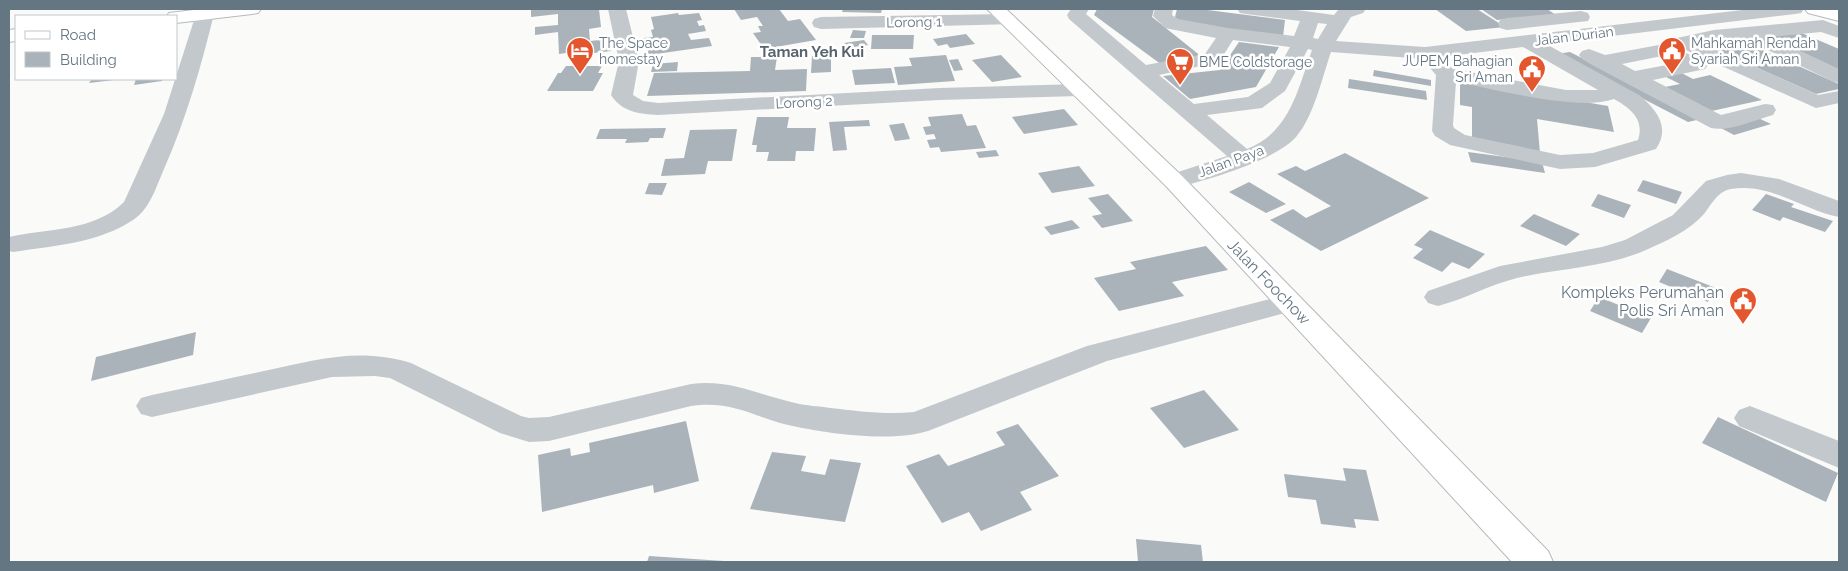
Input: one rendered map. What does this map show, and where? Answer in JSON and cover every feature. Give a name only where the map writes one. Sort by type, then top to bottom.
[{"type":"main road","points":[[178,18],[252,9]]},
{"type":"main road","points":[[1814,9],[1839,15]]},
{"type":"main road","points":[[1827,9],[1839,15]]},
{"type":"main road","name":"Jalan Foochow","points":[[1002,15],[1174,181],[1535,562]]},
{"type":"street","name":"Lorong 2","points":[[617,9],[629,61],[622,95],[629,103],[642,108],[658,109],[940,94],[1080,90]]},
{"type":"street","points":[[1080,9],[1076,16],[1144,71],[1244,158]]},
{"type":"street","points":[[1246,9],[1312,16],[1344,13]]},
{"type":"street","name":"Jalan Durian","points":[[1168,16],[1228,34],[1301,44],[1402,53],[1425,53],[1660,26],[1714,13],[1794,9]]},
{"type":"street","name":"Jalan Paya","points":[[1174,181],[1258,153],[1270,147],[1288,132],[1304,102],[1323,46],[1344,13]]},
{"type":"street","points":[[1507,24],[1578,13],[1609,32]]},
{"type":"street","points":[[1714,13],[1749,34],[1839,76]]},
{"type":"street","points":[[13,244],[90,230],[110,222],[132,209],[169,134],[188,80],[205,14]]},
{"type":"street","name":"Lorong 1","points":[[816,16],[1002,15]]},
{"type":"street","points":[[816,16],[835,43]]},
{"type":"street","points":[[1168,16],[1212,58]]},
{"type":"street","points":[[1190,111],[1254,103],[1278,87],[1301,44],[1312,16]]},
{"type":"street","points":[[1660,26],[1684,42],[1816,102],[1839,97]]},
{"type":"street","points":[[1684,42],[1714,36],[1822,26],[1839,32]]},
{"type":"street","points":[[1797,28],[1839,45]]},
{"type":"street","points":[[1144,71],[1212,58],[1228,34]]},
{"type":"street","points":[[1446,74],[1443,131],[1449,136],[1469,144],[1560,162],[1595,160],[1648,144],[1653,133],[1652,123],[1624,84],[1601,62],[1557,39]]},
{"type":"street","points":[[1528,42],[1719,123],[1765,110]]},
{"type":"street","points":[[1425,53],[1446,74],[1566,96],[1599,97],[1624,84],[1698,65],[1664,50],[1601,62]]},
{"type":"street","points":[[1438,297],[1478,280],[1511,271],[1622,249],[1648,240],[1690,214],[1717,184],[1746,181],[1769,185],[1839,210]]},
{"type":"street","points":[[152,406],[332,367],[373,364],[400,370],[511,425],[529,430],[550,429],[707,391],[724,392],[796,416],[898,426],[917,422],[1098,353],[1290,303]]},
{"type":"street","points":[[1750,418],[1839,455]]},
{"type":"building","points":[[599,9],[601,27],[589,29],[590,41],[609,39],[611,51],[594,53],[593,49],[559,54],[558,32],[535,35],[535,27],[558,25],[558,14],[531,17],[531,10]]},
{"type":"building","points":[[734,9],[779,9],[788,21],[800,19],[816,40],[764,49],[753,33],[761,32],[758,26],[763,26],[757,17],[741,20]]},
{"type":"building","points":[[843,9],[882,9],[881,13],[842,12]]},
{"type":"building","points":[[1097,9],[1154,9],[1152,17],[1202,57],[1162,65],[1094,15]]},
{"type":"building","points":[[1177,9],[1200,9],[1285,20],[1283,37],[1181,23],[1175,17]]},
{"type":"building","points":[[1435,9],[1477,9],[1505,27],[1466,31]]},
{"type":"building","points":[[1481,9],[1547,9],[1556,15],[1497,20]]},
{"type":"building","points":[[678,13],[679,15],[699,13],[702,20],[697,21],[699,26],[704,25],[706,31],[688,34],[691,40],[709,38],[712,46],[649,55],[644,38],[653,37],[651,30],[654,29],[651,17]]},
{"type":"building","points":[[853,30],[866,31],[864,38],[850,38]]},
{"type":"building","points":[[1797,31],[1839,49],[1839,73],[1763,38]]},
{"type":"building","points":[[966,34],[975,44],[950,48],[947,44],[938,46],[933,39]]},
{"type":"building","points":[[872,35],[914,35],[913,49],[871,49]]},
{"type":"building","points":[[1733,37],[1839,84],[1839,89],[1816,94],[1704,44]]},
{"type":"building","points":[[864,40],[868,45],[848,49],[844,43]]},
{"type":"building","points":[[1239,42],[1279,47],[1256,87],[1190,99],[1163,76],[1220,70]]},
{"type":"building","points":[[1570,52],[1701,119],[1688,122],[1557,54]]},
{"type":"building","points":[[831,55],[831,72],[811,73],[812,56]]},
{"type":"building","points":[[946,55],[955,81],[898,85],[894,67],[912,66],[909,58]]},
{"type":"building","points":[[1001,55],[1022,77],[992,82],[972,60]]},
{"type":"building","points":[[751,57],[777,57],[775,70],[807,69],[806,91],[647,96],[654,73],[750,71]]},
{"type":"building","points":[[958,59],[963,70],[954,71],[949,60]]},
{"type":"building","points":[[678,62],[677,71],[651,72],[653,64]]},
{"type":"building","points":[[566,66],[602,66],[598,73],[603,73],[593,91],[547,91],[558,73],[561,73]]},
{"type":"building","points":[[1668,66],[1693,79],[1710,75],[1762,100],[1707,112],[1660,88],[1680,84],[1652,70]]},
{"type":"building","points":[[891,68],[895,83],[855,85],[852,70]]},
{"type":"building","points":[[1374,70],[1431,80],[1431,86],[1373,76]]},
{"type":"building","points":[[1349,79],[1426,91],[1427,100],[1348,88]]},
{"type":"building","points":[[91,80],[114,80],[89,83]]},
{"type":"building","points":[[136,80],[162,80],[162,81],[134,85]]},
{"type":"building","points":[[1460,81],[1608,106],[1614,132],[1537,119],[1540,153],[1472,140],[1472,107],[1460,105]]},
{"type":"building","points":[[1064,109],[1078,125],[1024,134],[1012,117]]},
{"type":"building","points":[[962,114],[967,126],[976,125],[986,148],[941,152],[939,147],[930,148],[927,140],[936,139],[934,134],[926,135],[923,127],[931,126],[928,117]]},
{"type":"building","points":[[757,117],[789,117],[787,128],[816,128],[814,151],[796,151],[795,161],[767,161],[769,152],[756,152],[757,145],[752,145]]},
{"type":"building","points":[[1756,117],[1771,124],[1734,135],[1719,127]]},
{"type":"building","points":[[869,120],[870,126],[844,127],[847,150],[833,151],[829,122]]},
{"type":"building","points":[[904,123],[910,139],[895,141],[889,125]]},
{"type":"building","points":[[666,128],[663,138],[650,138],[648,142],[625,143],[627,139],[596,139],[600,129]]},
{"type":"building","points":[[737,129],[732,161],[708,161],[705,174],[661,176],[665,159],[684,158],[690,130]]},
{"type":"building","points":[[996,150],[999,156],[979,158],[976,152]]},
{"type":"building","points":[[1468,152],[1542,162],[1545,173],[1471,162]]},
{"type":"building","points":[[1345,153],[1429,198],[1321,251],[1270,220],[1293,209],[1306,218],[1331,206],[1277,174],[1296,166],[1305,171]]},
{"type":"building","points":[[1079,166],[1095,186],[1052,193],[1038,173]]},
{"type":"building","points":[[1643,180],[1682,192],[1676,204],[1637,191]]},
{"type":"building","points":[[1249,182],[1286,204],[1266,213],[1229,192]]},
{"type":"building","points":[[649,183],[667,183],[662,195],[645,194]]},
{"type":"building","points":[[1108,194],[1133,221],[1102,228],[1092,216],[1102,214],[1088,198]]},
{"type":"building","points":[[1598,194],[1631,205],[1624,218],[1591,206]]},
{"type":"building","points":[[1766,194],[1794,204],[1791,207],[1833,221],[1825,232],[1783,217],[1780,221],[1752,210]]},
{"type":"building","points":[[1534,214],[1580,234],[1566,246],[1520,226]]},
{"type":"building","points":[[1072,220],[1080,228],[1051,235],[1044,227]]},
{"type":"building","points":[[1430,230],[1485,254],[1469,269],[1452,262],[1442,272],[1413,258],[1423,249],[1414,245]]},
{"type":"building","points":[[1206,246],[1228,270],[1172,282],[1184,296],[1119,311],[1094,278],[1136,269],[1130,262]]},
{"type":"building","points":[[1667,269],[1716,288],[1708,302],[1659,282]]},
{"type":"building","points":[[1599,297],[1651,318],[1642,333],[1590,311]]},
{"type":"building","points":[[196,332],[193,355],[91,381],[96,357]]},
{"type":"building","points":[[1204,390],[1239,430],[1184,448],[1150,408]]},
{"type":"building","points":[[1718,417],[1838,473],[1826,502],[1702,443]]},
{"type":"building","points":[[686,421],[699,481],[654,493],[653,485],[542,512],[538,455],[570,448],[571,456],[590,452],[589,443]]},
{"type":"building","points":[[1018,424],[1059,476],[1020,492],[1032,510],[981,531],[969,512],[942,523],[906,466],[939,454],[948,466],[1005,445],[996,432]]},
{"type":"building","points":[[772,452],[806,456],[801,471],[825,475],[830,459],[861,463],[845,522],[750,509]]},
{"type":"building","points":[[1343,468],[1366,470],[1379,521],[1354,519],[1356,528],[1321,524],[1316,500],[1288,497],[1284,474],[1346,481]]},
{"type":"building","points":[[1136,539],[1201,545],[1203,562],[1138,562]]},
{"type":"building","points":[[649,556],[724,561],[724,562],[647,562]]},
{"type":"place","name":"The Space homestay","points":[[580,75]]},
{"type":"place","name":"Mahkamah Rendah Syariah Sri Aman","points":[[1672,75]]},
{"type":"place","name":"BME Coldstorage","points":[[1180,86]]},
{"type":"place","name":"JUPEM Bahagian Sri Aman","points":[[1532,93]]},
{"type":"place","name":"Kompleks Perumahan Polis Sri Aman","points":[[1743,325]]},
{"type":"district","name":"Taman Yeh Kui","points":[[812,52]]}]
